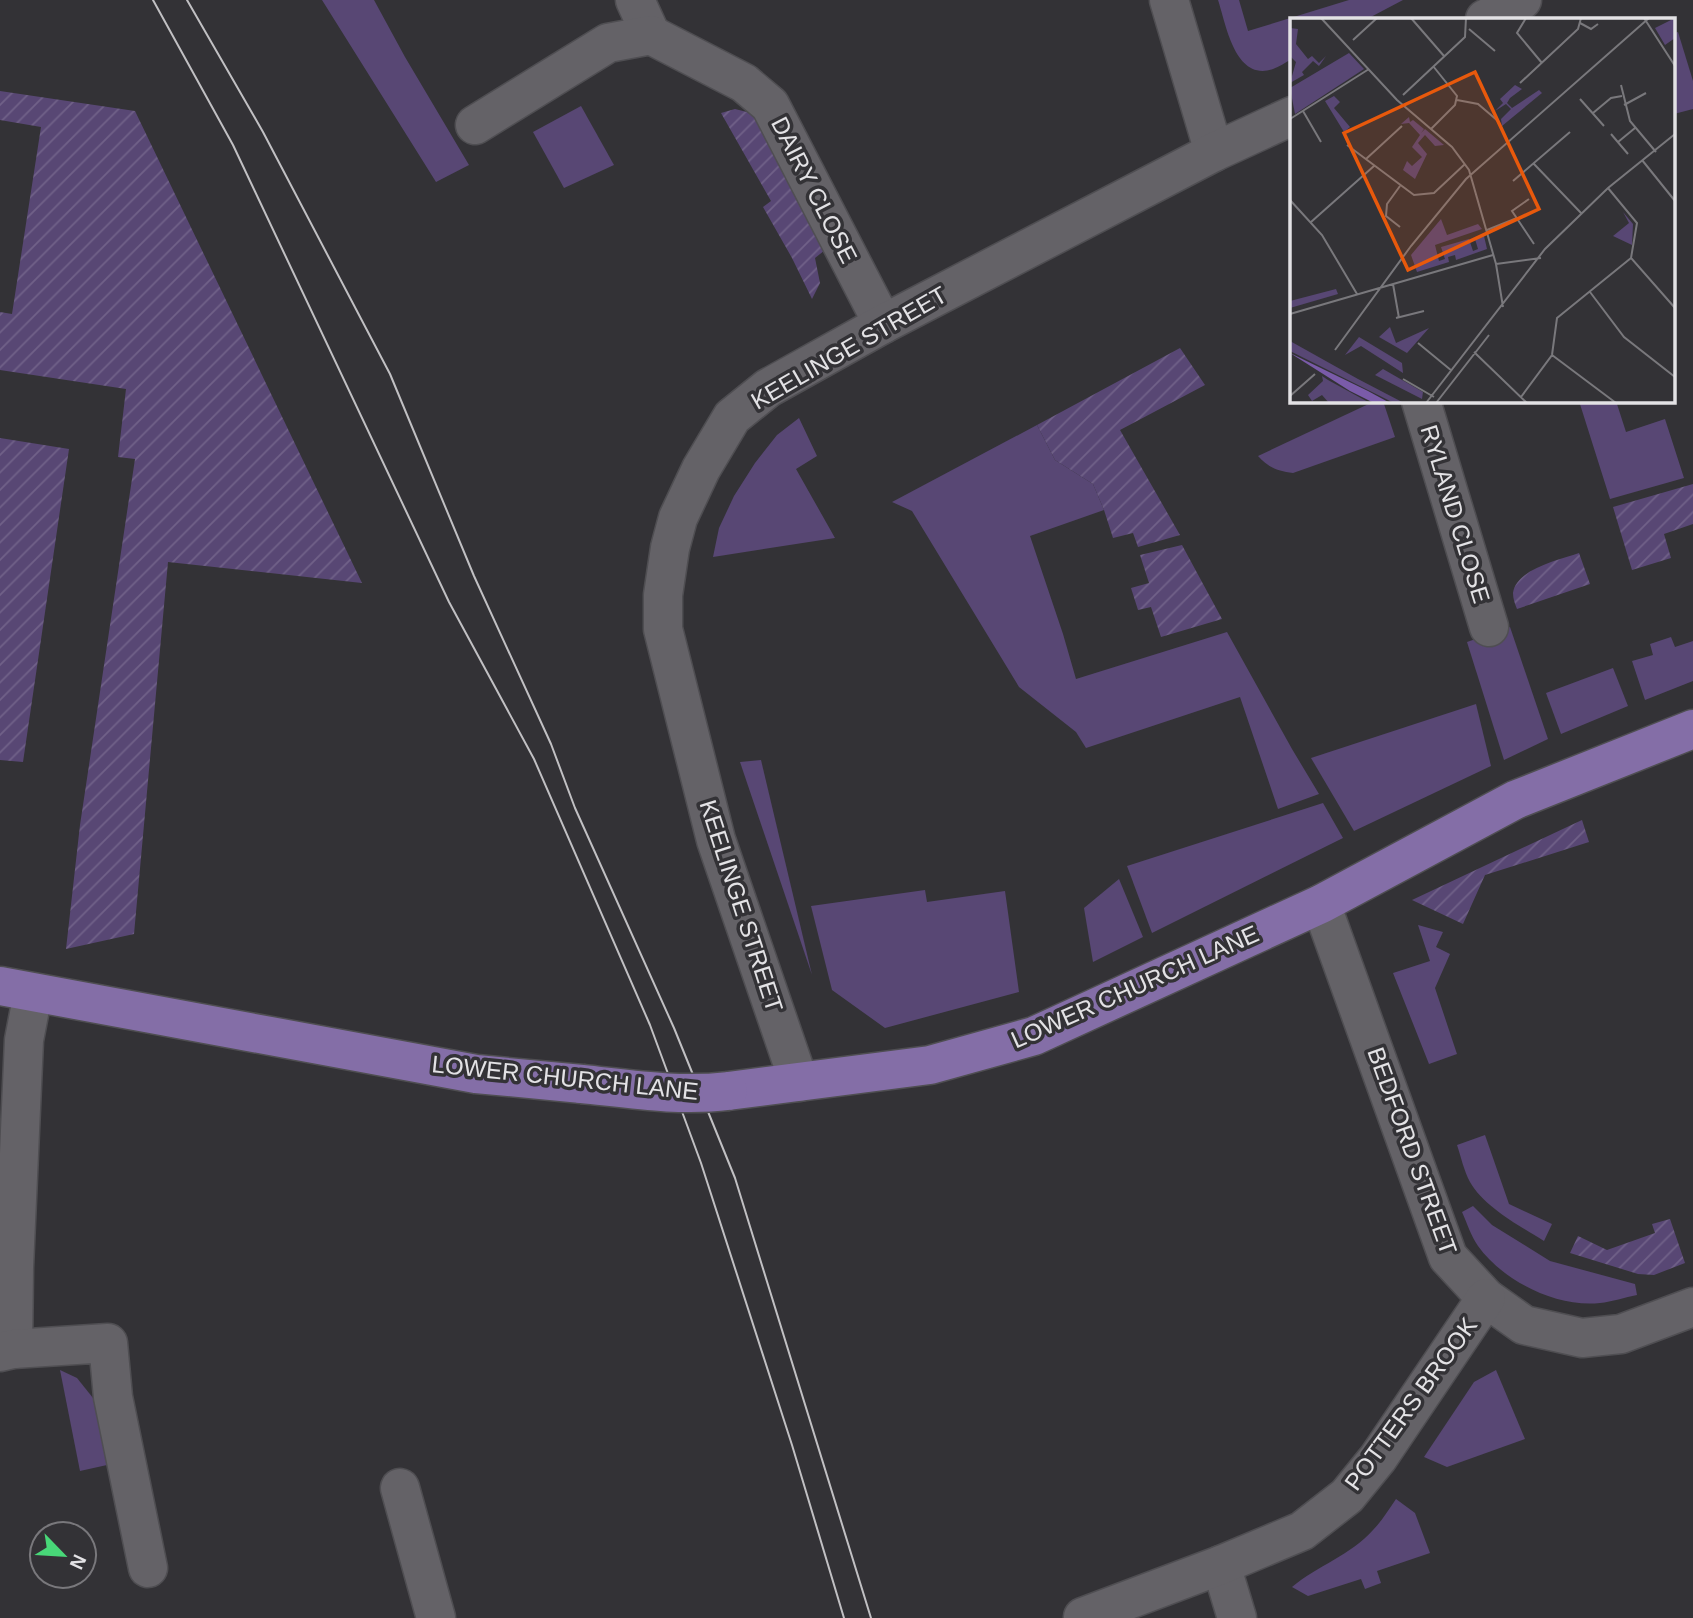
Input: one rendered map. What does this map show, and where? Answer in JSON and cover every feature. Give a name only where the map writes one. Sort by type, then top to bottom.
[{"type":"main road","name":"LOWER CHURCH LANE","points":[[16,989],[475,1073],[655,1092],[711,1093],[930,1065],[1034,1036],[1321,904],[1515,800],[1693,729]]},
{"type":"street","points":[[475,125],[608,43],[651,35],[635,0]]},
{"type":"street","points":[[1169,0],[1214,152]]},
{"type":"street","points":[[1487,18],[1522,0]]},
{"type":"street","name":"DAIRY CLOSE","points":[[651,35],[744,83],[770,105],[883,324]]},
{"type":"street","name":"KEELINGE STREET","points":[[799,1082],[716,841],[663,629],[663,595],[670,548],[678,518],[701,469],[732,417],[768,388],[883,324],[1214,152],[1290,117]]},
{"type":"street","name":"RYLAND CLOSE","points":[[1421,402],[1489,627]]},
{"type":"street","name":"BEDFORD STREET","points":[[1321,904],[1448,1257],[1486,1298],[1524,1325],[1582,1338],[1621,1334],[1693,1307]]},
{"type":"street","points":[[16,989],[24,1040],[14,1267],[6,1351],[108,1343],[113,1397],[148,1568]]},
{"type":"street","name":"POTTERS BROOK","points":[[1083,1617],[1302,1531],[1347,1496],[1378,1458],[1486,1298]]},
{"type":"street","points":[[400,1488],[436,1618]]},
{"type":"street","points":[[1221,1565],[1237,1618]]},
{"type":"shaded area","points":[[322,0],[374,0],[469,165],[436,182]]},
{"type":"shaded area","points":[[1218,0],[1239,0],[1248,31],[1290,18],[1290,60],[1273,69],[1260,71],[1241,59],[1229,36]]},
{"type":"shaded area","points":[[1349,0],[1403,0],[1369,18],[1290,18]]},
{"type":"shaded area","points":[[1676,32],[1693,81],[1693,109],[1676,113]]},
{"type":"shaded area","points":[[0,91],[135,111],[362,583],[168,562],[134,934],[66,949],[80,825],[135,459],[118,457],[126,389],[0,370],[0,312],[12,314],[41,127],[0,120]]},
{"type":"shaded area","points":[[581,106],[614,165],[564,188],[533,132]]},
{"type":"shaded area","points":[[735,109],[747,112],[759,120],[825,250],[815,258],[820,283],[812,299],[763,207],[771,201],[721,113]]},
{"type":"shaded area","points":[[1180,348],[1205,385],[1120,430],[1180,535],[1138,547],[1133,533],[1113,538],[1093,484],[1055,460],[1037,425]]},
{"type":"shaded area","points":[[1373,402],[1383,402],[1395,437],[1293,473],[1274,468],[1258,456]]},
{"type":"shaded area","points":[[1579,402],[1616,402],[1626,432],[1665,419],[1684,478],[1610,499]]},
{"type":"shaded area","points":[[799,418],[817,456],[796,469],[835,538],[713,557],[719,528],[734,496],[777,435]]},
{"type":"shaded area","points":[[1037,425],[1055,460],[1093,484],[1104,510],[1030,536],[1076,679],[1227,632],[1319,794],[1278,809],[1240,697],[1086,748],[1076,732],[1019,687],[912,511],[892,502]]},
{"type":"shaded area","points":[[0,438],[69,449],[23,762],[0,760]]},
{"type":"shaded area","points":[[1693,484],[1693,524],[1664,534],[1671,558],[1632,570],[1613,507]]},
{"type":"shaded area","points":[[1182,545],[1222,619],[1161,637],[1151,607],[1138,610],[1131,588],[1149,583],[1140,555]]},
{"type":"shaded area","points":[[1579,553],[1590,584],[1517,609],[1513,593],[1522,578],[1550,562]]},
{"type":"shaded area","points":[[1510,627],[1548,739],[1504,760],[1467,642]]},
{"type":"shaded area","points":[[1671,637],[1675,647],[1693,641],[1693,681],[1645,700],[1632,661],[1653,655],[1650,644]]},
{"type":"shaded area","points":[[1613,668],[1628,706],[1561,734],[1546,693]]},
{"type":"shaded area","points":[[1476,704],[1491,766],[1354,831],[1311,758]]},
{"type":"shaded area","points":[[761,760],[812,975],[740,762]]},
{"type":"shaded area","points":[[1323,803],[1343,838],[1152,933],[1127,866]]},
{"type":"shaded area","points":[[1582,820],[1589,842],[1485,875],[1463,924],[1412,900]]},
{"type":"shaded area","points":[[1119,879],[1143,937],[1093,962],[1084,908]]},
{"type":"shaded area","points":[[925,890],[927,902],[1005,891],[1019,992],[885,1028],[832,990],[811,906]]},
{"type":"shaded area","points":[[1418,925],[1443,932],[1436,947],[1450,954],[1435,988],[1457,1054],[1429,1064],[1393,973],[1430,961]]},
{"type":"shaded area","points":[[1485,1135],[1509,1204],[1552,1224],[1544,1241],[1493,1208],[1470,1182],[1457,1145]]},
{"type":"shaded area","points":[[1473,1206],[1492,1225],[1550,1261],[1635,1284],[1637,1295],[1605,1302],[1583,1303],[1566,1301],[1532,1290],[1502,1270],[1478,1246],[1462,1212]]},
{"type":"shaded area","points":[[1670,1219],[1685,1263],[1654,1275],[1638,1274],[1570,1253],[1578,1236],[1607,1250],[1655,1233],[1652,1224]]},
{"type":"shaded area","points":[[60,1370],[77,1378],[93,1398],[107,1465],[80,1471]]},
{"type":"shaded area","points":[[1496,1370],[1525,1439],[1447,1467],[1424,1457],[1474,1382]]},
{"type":"shaded area","points":[[1396,1499],[1415,1513],[1430,1553],[1377,1571],[1381,1583],[1365,1589],[1361,1579],[1308,1596],[1292,1587],[1364,1539]]},
{"type":"tram line","points":[[153,0],[233,145],[449,602],[534,759],[650,1025],[701,1163],[792,1445],[844,1618]]},
{"type":"tram line","points":[[187,0],[263,132],[390,374],[474,576],[551,744],[575,808],[674,1028],[735,1178],[871,1618]]}]
